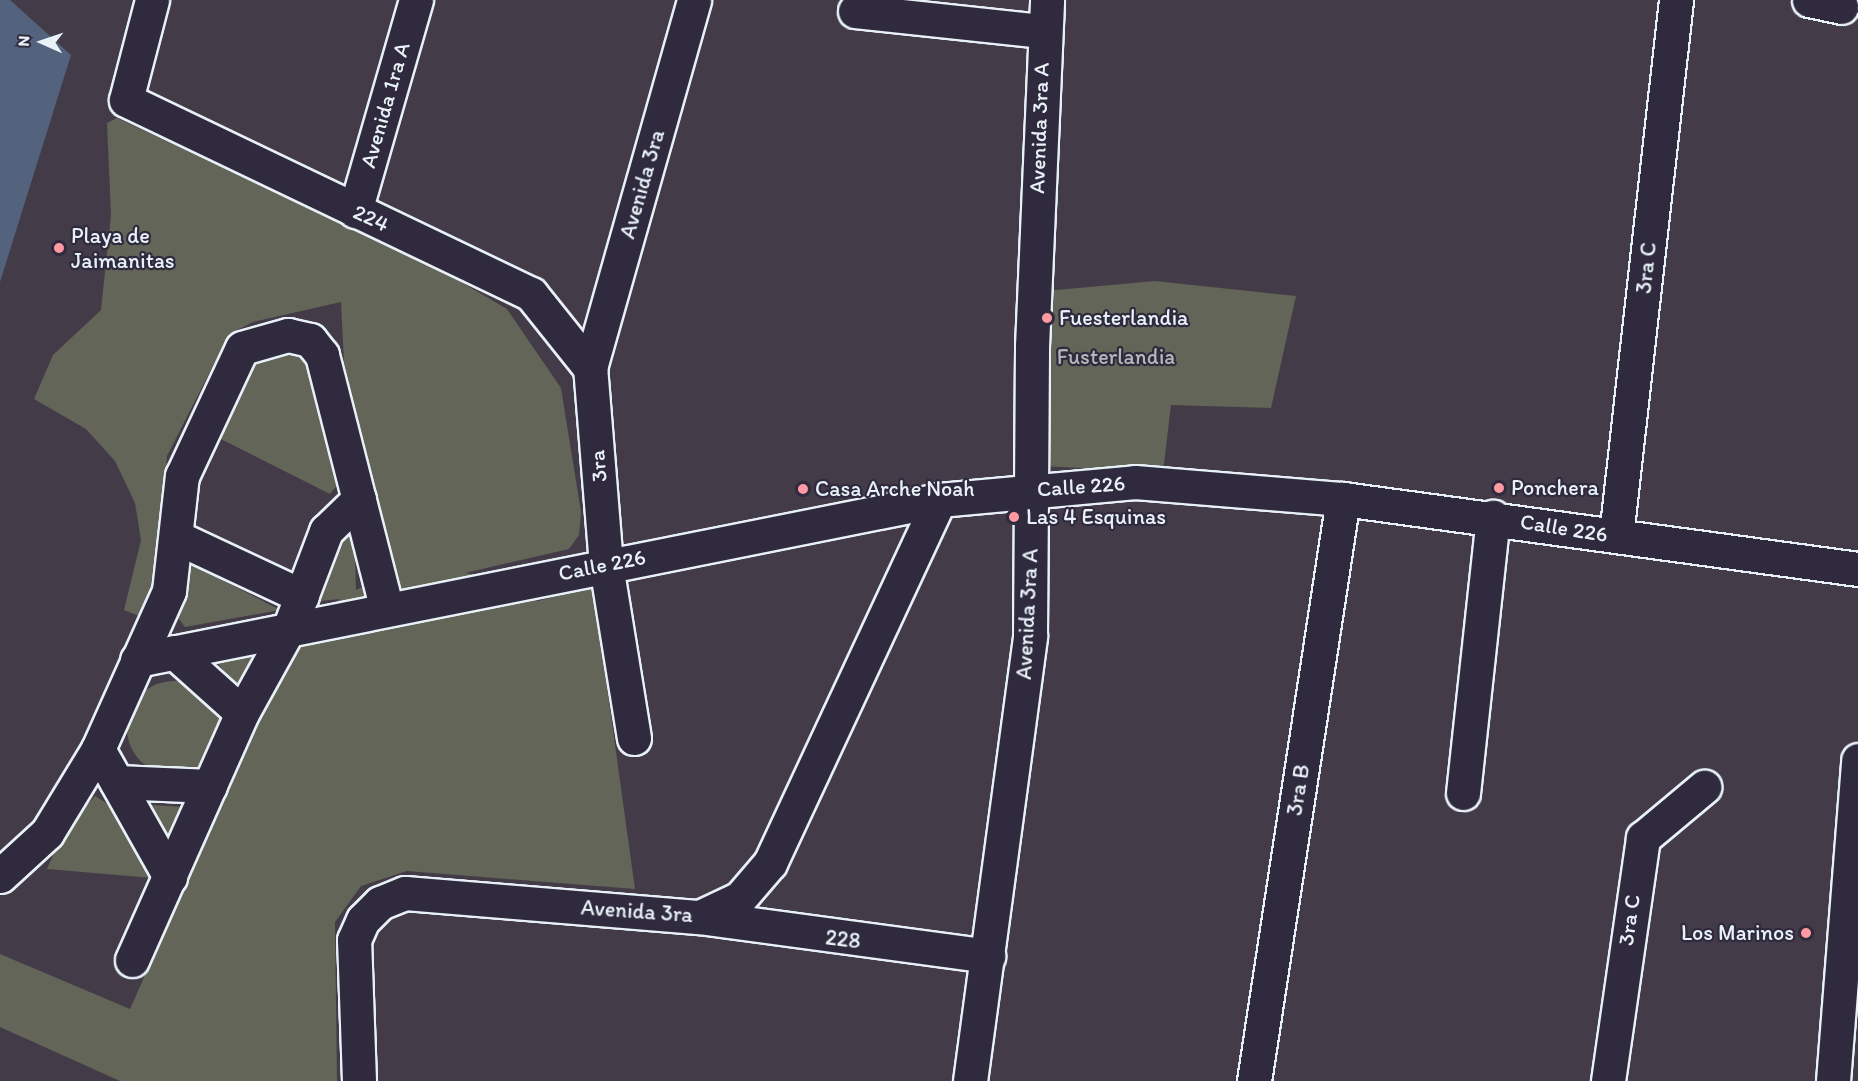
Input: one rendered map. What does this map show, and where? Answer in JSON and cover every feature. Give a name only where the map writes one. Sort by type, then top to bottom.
[{"type":"main road","name":"224","points":[[152,0],[126,99],[531,294],[590,368]]},
{"type":"main road","name":"Avenida 1ra A","points":[[355,211],[416,0]]},
{"type":"main road","name":"Avenida 3ra","points":[[590,368],[694,0]]},
{"type":"main road","name":"3ra C","points":[[1616,536],[1676,0]]},
{"type":"main road","points":[[1809,0],[1841,7]]},
{"type":"main road","points":[[855,11],[1045,16]]},
{"type":"main road","name":"Avenida 3ra A","points":[[970,1081],[1030,636],[1033,489],[1032,346],[1045,16]]},
{"type":"main road","points":[[0,876],[47,833],[98,748],[170,591],[182,476],[242,348],[259,339],[310,339],[322,356],[386,607]]},
{"type":"main road","name":"3ra","points":[[590,368],[606,565],[634,738]]},
{"type":"main road","name":"Calle 226","points":[[174,651],[301,615],[386,607],[939,500],[1033,489],[1135,482],[1343,499],[1493,517],[1858,569]]},
{"type":"main road","points":[[132,960],[242,713],[301,615],[326,531],[359,499]]},
{"type":"main road","name":"3ra B","points":[[1254,1081],[1343,499]]},
{"type":"main road","name":"Avenida 3ra","points":[[359,1081],[354,940],[363,920],[380,903],[405,893],[700,917],[741,898],[770,863],[939,500]]},
{"type":"main road","points":[[1463,794],[1493,517]]},
{"type":"main road","points":[[176,537],[301,615]]},
{"type":"main road","points":[[137,660],[174,651],[242,713]]},
{"type":"main road","points":[[98,748],[170,877]]},
{"type":"main road","points":[[1833,1081],[1851,982],[1841,935],[1858,760]]},
{"type":"main road","points":[[117,782],[210,786]]},
{"type":"main road","name":"3ra C","points":[[1608,1081],[1643,838],[1704,787]]},
{"type":"main road","name":"228","points":[[700,917],[988,956]]},
{"type":"green space","points":[[117,118],[439,269],[507,309],[561,388],[581,512],[579,535],[569,549],[465,573],[488,576],[538,601],[593,586],[635,889],[407,871],[361,886],[335,922],[337,1081],[120,1081],[0,1027],[0,954],[130,1009],[293,643],[340,599],[320,601],[316,596],[347,532],[355,549],[356,590],[392,573],[344,362],[341,302],[253,322],[229,334],[167,456],[159,557],[144,618],[124,610],[141,540],[135,503],[115,461],[86,429],[34,399],[53,355],[101,310],[111,215],[107,123]]},
{"type":"green space","name":"Fusterlandia","points":[[1155,281],[1296,296],[1271,408],[1171,405],[1163,472],[1041,466],[1045,291]]},
{"type":"green space","points":[[294,351],[314,376],[326,439],[341,480],[330,494],[217,437],[246,370],[259,355]]},
{"type":"green space","points":[[189,563],[280,610],[185,627],[175,614]]},
{"type":"green space","points":[[258,651],[238,688],[215,660]]},
{"type":"green space","points":[[174,681],[192,685],[207,695],[217,710],[221,728],[217,746],[207,761],[192,771],[174,775],[156,771],[141,761],[131,746],[127,728],[131,710],[141,695],[156,685]]},
{"type":"green space","points":[[95,796],[111,806],[152,878],[47,869],[64,830]]},
{"type":"green space","points":[[152,805],[184,807],[169,840]]},
{"type":"water","points":[[0,0],[10,0],[71,55],[0,282]]},
{"type":"place","name":"Playa de Jaimanitas","points":[[59,248]]},
{"type":"place","name":"Fuesterlandia","points":[[1047,318]]},
{"type":"place","name":"Ponchera","points":[[1499,488]]},
{"type":"place","name":"Casa Arche Noah","points":[[803,489]]},
{"type":"place","name":"Las 4 Esquinas","points":[[1014,517]]},
{"type":"place","name":"Los Marinos","points":[[1806,933]]}]
